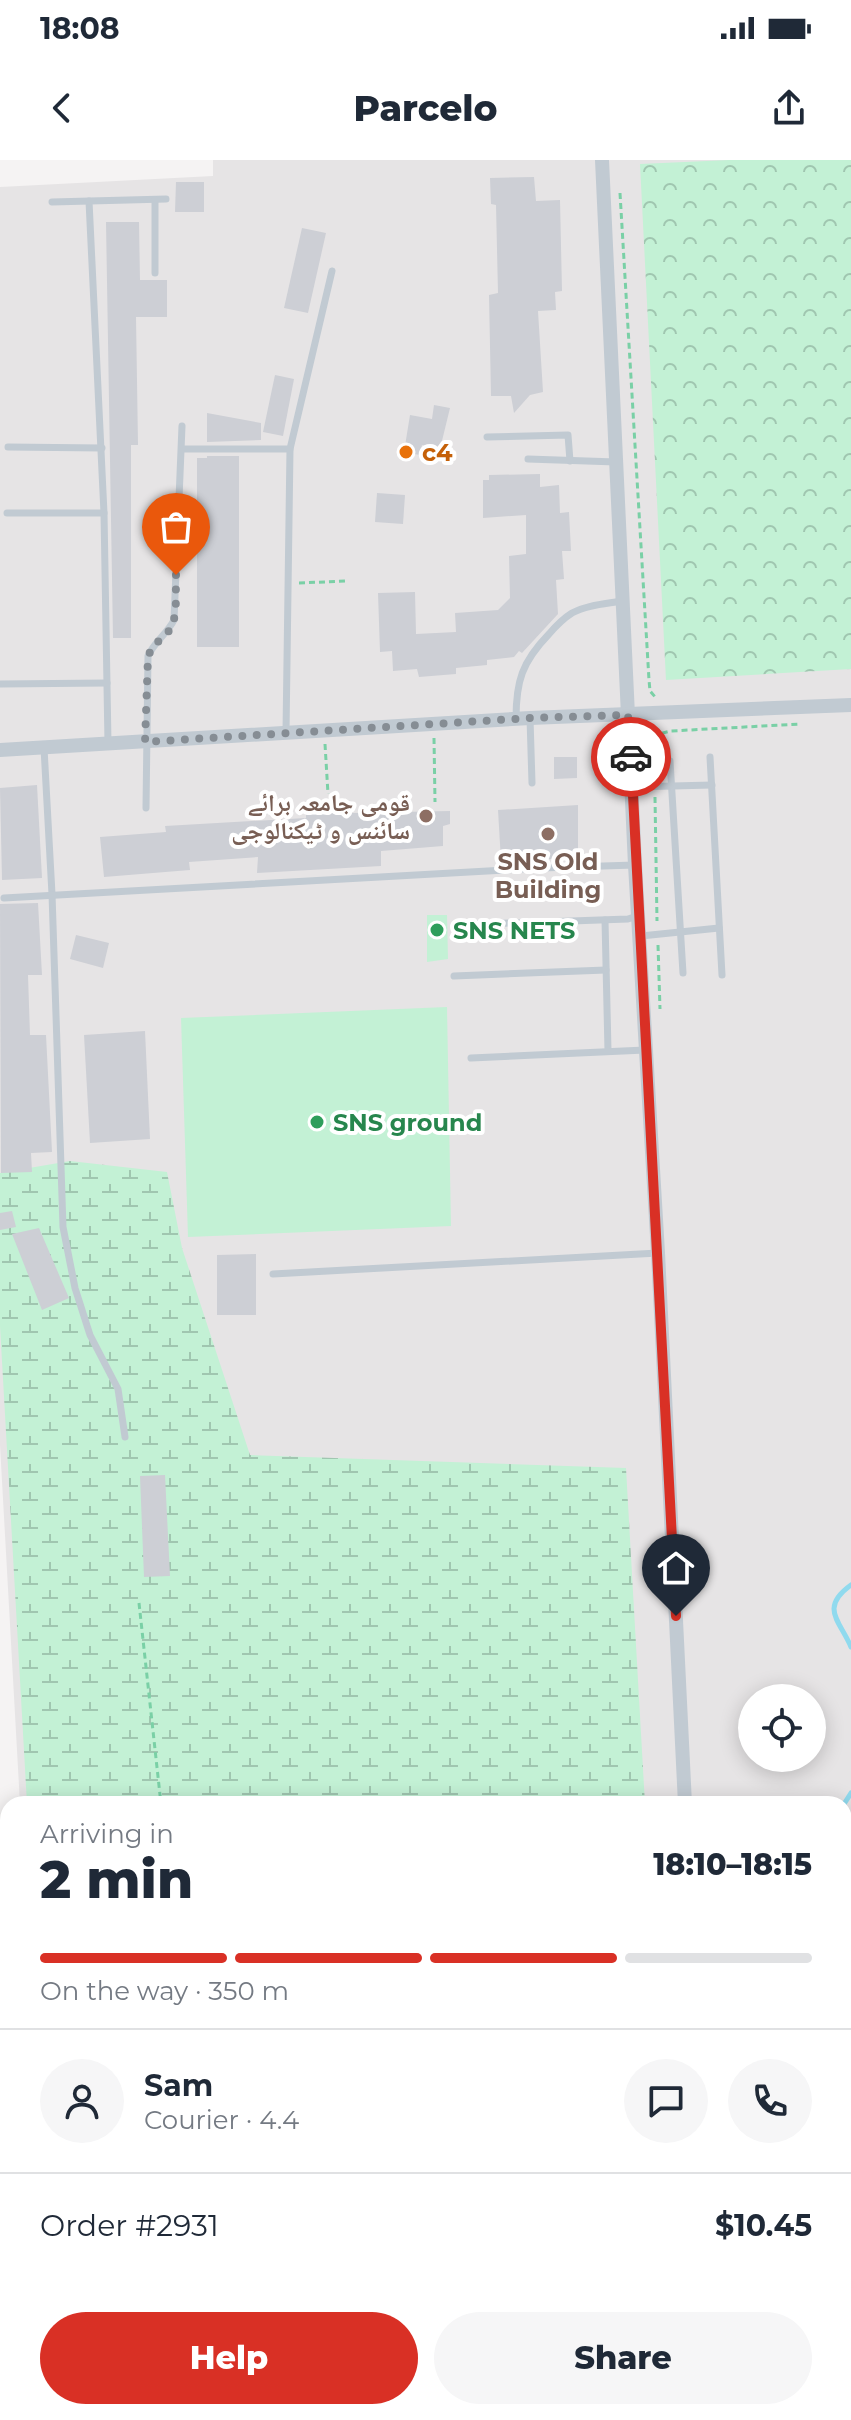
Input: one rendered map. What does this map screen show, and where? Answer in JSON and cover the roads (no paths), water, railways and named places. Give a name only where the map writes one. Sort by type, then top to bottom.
[{"type":"street","points":[[602,160],[635,865],[685,1796]]},
{"type":"street","points":[[0,750],[523,719],[851,705]]},
{"type":"lane","points":[[52,202],[166,199]]},
{"type":"lane","points":[[155,200],[155,273]]},
{"type":"lane","points":[[89,201],[102,448],[108,744]]},
{"type":"lane","points":[[286,733],[290,449],[332,271]]},
{"type":"lane","points":[[146,808],[148,656],[174,620],[182,426]]},
{"type":"lane","points":[[487,437],[568,435],[570,461]]},
{"type":"lane","points":[[8,447],[102,448]]},
{"type":"lane","points":[[182,449],[290,449]]},
{"type":"lane","points":[[528,459],[616,462]]},
{"type":"lane","points":[[7,513],[104,513]]},
{"type":"lane","points":[[532,783],[518,682],[525,662],[571,613],[589,606],[623,601]]},
{"type":"lane","points":[[0,684],[107,683]]},
{"type":"lane","points":[[44,748],[63,1227],[75,1288],[90,1335],[118,1389],[125,1437]]},
{"type":"lane","points":[[710,757],[722,975]]},
{"type":"lane","points":[[670,761],[683,973]]},
{"type":"lane","points":[[633,787],[712,785]]},
{"type":"lane","points":[[4,898],[635,865]]},
{"type":"lane","points":[[456,925],[628,919],[639,915]]},
{"type":"lane","points":[[605,920],[608,1051]]},
{"type":"lane","points":[[641,936],[719,928]]},
{"type":"lane","points":[[454,976],[606,970]]},
{"type":"lane","points":[[471,1058],[647,1050]]},
{"type":"lane","points":[[273,1274],[658,1253]]},
{"type":"waterway","points":[[851,1585],[841,1593],[834,1608],[851,1647]]},
{"type":"place","name":"c4","points":[[406,452]]},
{"type":"place","name":"قومی جامعہ برائے سائنس و ٹیکنالوجی","points":[[426,816]]},
{"type":"place","name":"SNS Old Building","points":[[548,834]]},
{"type":"place","name":"SNS NETS","points":[[437,930]]},
{"type":"place","name":"SNS ground","points":[[317,1122]]}]
